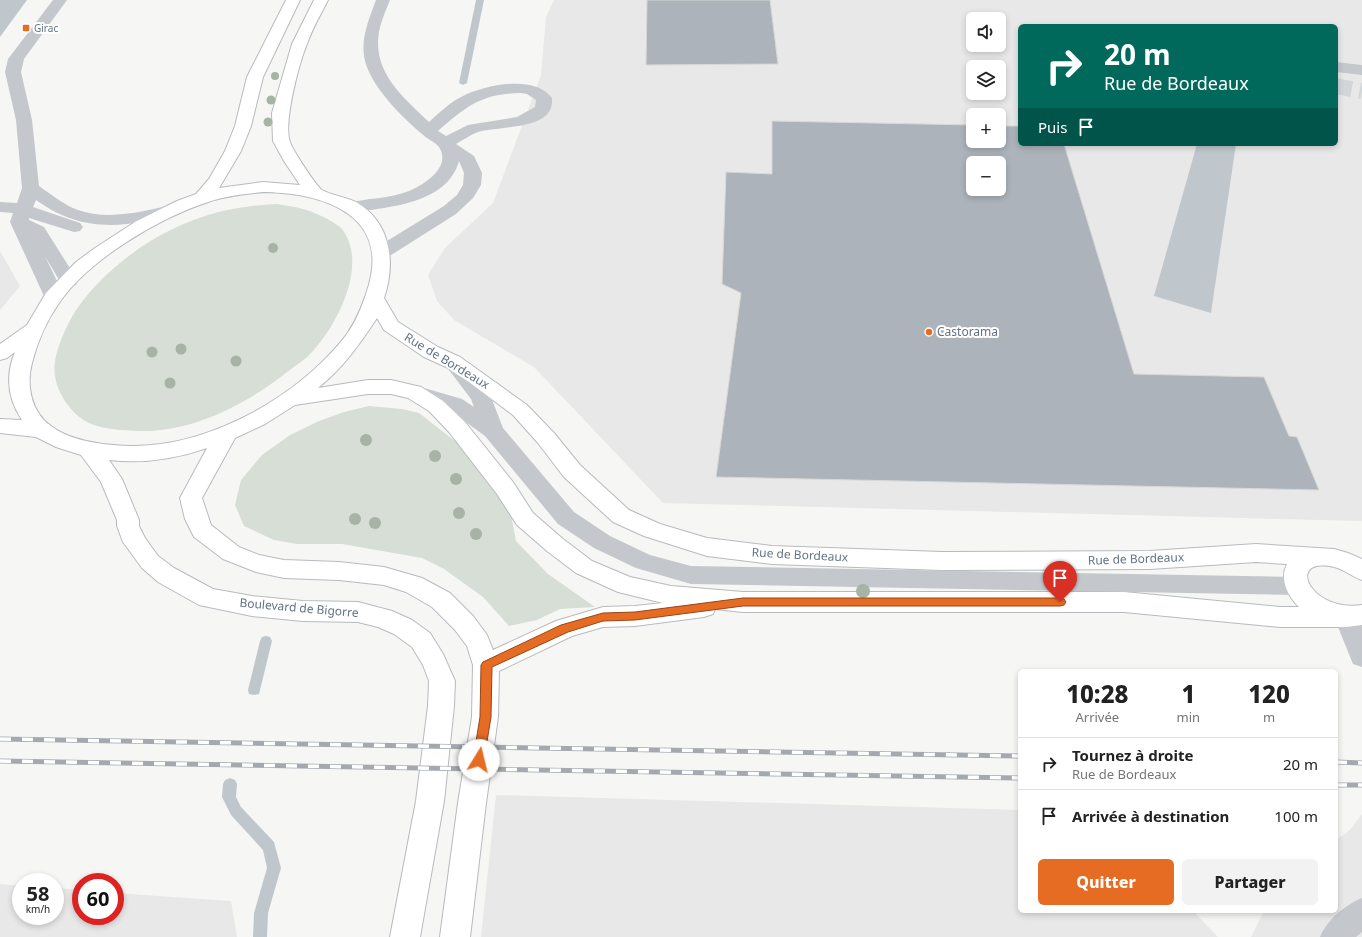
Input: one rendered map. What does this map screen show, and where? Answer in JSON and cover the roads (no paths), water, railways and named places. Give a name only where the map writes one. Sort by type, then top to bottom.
[{"type":"main road","points":[[202,198],[216,181],[233,151],[243,126],[255,77],[293,0]]},
{"type":"main road","points":[[314,192],[292,161],[281,141],[280,113],[299,44],[321,0]]},
{"type":"main road","points":[[257,188],[286,188],[314,192],[353,207],[370,223],[378,239],[381,253],[381,274],[376,300],[364,324],[345,351],[317,378],[290,399],[227,434],[189,447],[155,454],[123,454],[89,450],[62,441],[43,431],[32,421],[20,400],[19,373],[24,352],[54,296],[68,281],[99,254],[146,223],[202,198],[232,191],[257,188]]},
{"type":"main road","name":"Rue de Bordeaux","points":[[376,300],[391,326],[431,352],[453,362],[500,394],[520,410],[546,438],[572,471],[621,516],[652,530],[707,547],[772,555],[942,561],[1150,560],[1256,553],[1327,557],[1340,559],[1359,567]]},
{"type":"main road","points":[[0,353],[35,330]]},
{"type":"main road","points":[[290,399],[368,387],[391,387],[414,392],[436,406],[457,427],[505,488],[525,519],[584,567],[626,585],[671,595],[743,602],[1124,602],[1280,617],[1354,616]]},
{"type":"main road","points":[[0,426],[43,431]]},
{"type":"main road","points":[[227,434],[191,498],[196,519],[202,531],[231,553],[256,563],[284,569],[339,571],[384,576],[414,585],[441,600],[464,623],[478,642],[486,665],[485,717],[472,803],[455,937]]},
{"type":"main road","name":"Boulevard de Bigorre","points":[[89,450],[111,479],[128,520],[128,526],[134,542],[150,562],[166,576],[208,598],[252,606],[358,612],[383,618],[403,627],[421,640],[434,660],[442,681],[441,706],[430,801],[405,937]]},
{"type":"main road","points":[[1316,557],[1305,560],[1298,567],[1295,576],[1303,595],[1322,610],[1333,615],[1354,616]]},
{"type":"main road","points":[[486,665],[565,628],[603,617],[635,616],[743,602]]},
{"type":"street","points":[[54,296],[20,216],[31,188],[24,120],[13,72],[16,59],[60,0]]},
{"type":"street","points":[[381,253],[450,210],[464,198],[472,185],[473,173],[468,160],[428,131],[383,84],[374,66],[370,46],[372,31],[383,0]]},
{"type":"street","points":[[1338,67],[1362,70]]},
{"type":"street","points":[[428,131],[463,103],[479,96],[516,89],[528,89],[544,98],[543,109],[533,116],[522,120],[472,129],[446,143]]},
{"type":"street","points":[[353,207],[407,197],[428,190],[442,177],[449,167],[451,156],[446,143]]},
{"type":"street","points":[[31,188],[57,206],[72,214],[91,219],[117,220],[150,216],[175,209]]},
{"type":"street","points":[[0,208],[20,216],[74,227],[101,229],[125,228],[146,223]]},
{"type":"street","points":[[0,219],[20,216],[38,231],[68,281]]},
{"type":"street","points":[[453,362],[481,397],[493,431]]},
{"type":"street","points":[[414,392],[455,404],[493,431],[566,518],[602,542],[644,562],[691,575],[1298,586]]},
{"type":"street","points":[[1354,616],[1362,657]]},
{"type":"street","points":[[1335,937],[1362,912]]},
{"type":"waterway","points":[[463,83],[480,0]]},
{"type":"waterway","points":[[254,690],[266,641]]},
{"type":"waterway","points":[[230,784],[229,797],[236,811],[269,847],[274,868],[261,913],[260,937]]},
{"type":"tunnel","points":[[1338,86],[1362,91]]},
{"type":"railway","points":[[0,739],[1018,756]]},
{"type":"railway","points":[[0,761],[1018,778]]},
{"type":"railway","points":[[1338,762],[1362,763]]},
{"type":"railway","points":[[1338,785],[1362,785]]},
{"type":"place","name":"Girac","points":[[26,28]]},
{"type":"place","name":"Castorama","points":[[929,332]]}]
